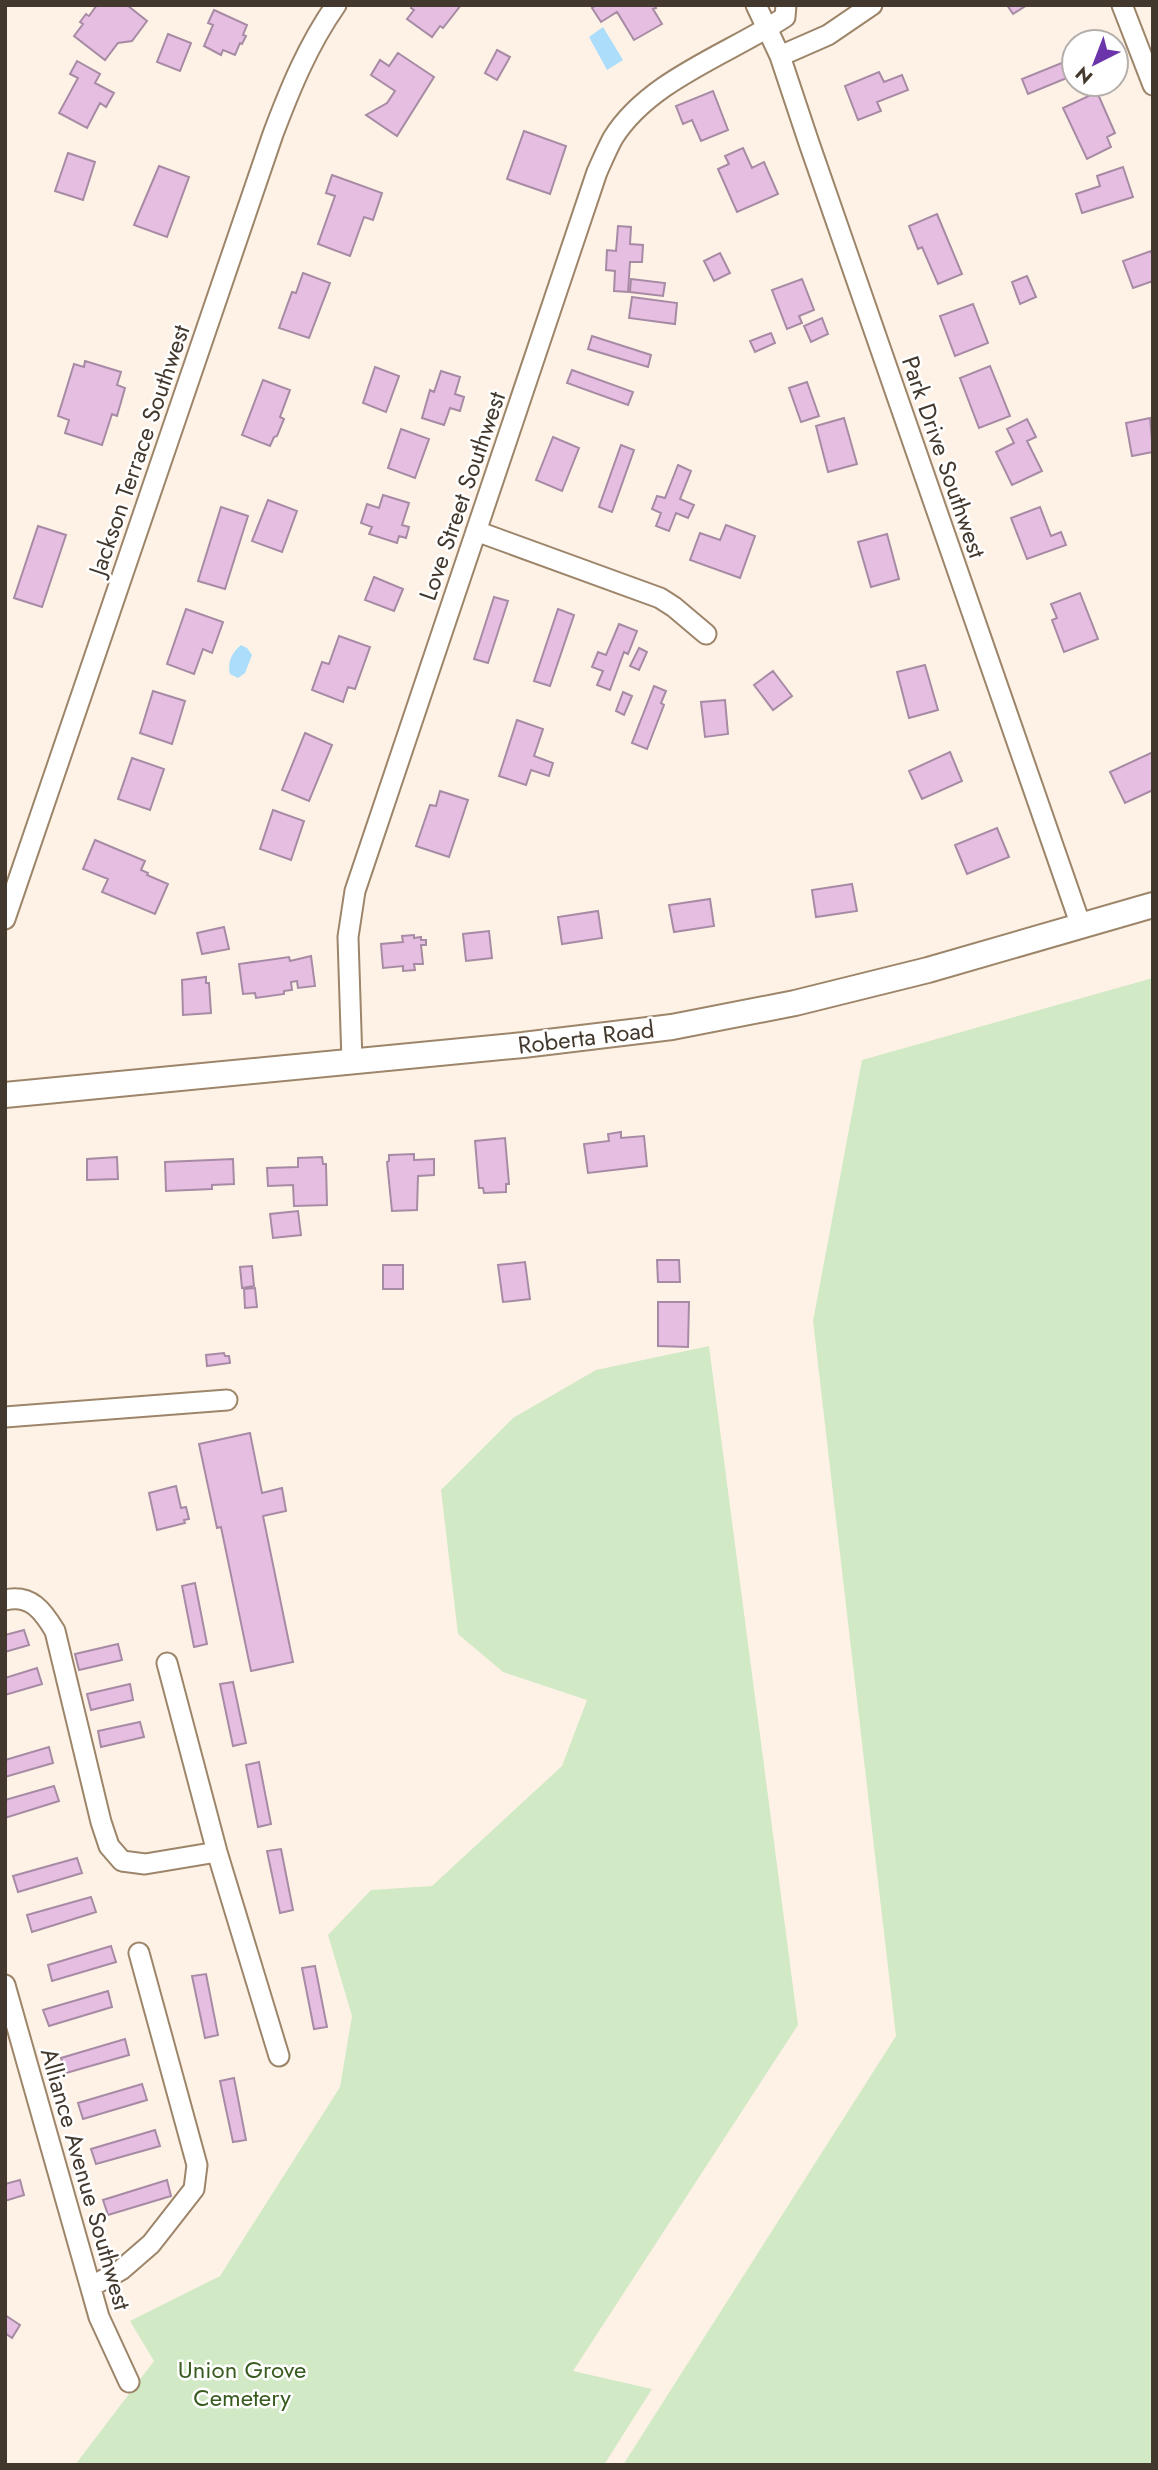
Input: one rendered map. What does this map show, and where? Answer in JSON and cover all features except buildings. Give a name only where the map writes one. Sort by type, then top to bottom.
[{"type":"street","name":"Jackson Terrace Southwest","points":[[5,919],[273,134],[289,91],[319,30],[336,5]]},
{"type":"street","name":"Park Drive Southwest","points":[[755,5],[780,56],[1081,926]]},
{"type":"street","points":[[768,28],[785,17],[786,5]]},
{"type":"street","points":[[780,56],[828,35],[872,5]]},
{"type":"street","points":[[1122,5],[1153,85]]},
{"type":"street","name":"Love Street Southwest","points":[[352,1062],[348,937],[355,891],[597,173],[614,138],[636,110],[652,96],[768,28]]},
{"type":"street","points":[[476,531],[660,598],[706,634]]},
{"type":"street","name":"Roberta Road","points":[[5,1095],[606,1037],[672,1027],[795,1003],[928,970],[1153,905]]},
{"type":"street","points":[[5,1417],[227,1399]]},
{"type":"street","points":[[5,1600],[16,1598],[32,1602],[55,1631],[109,1846],[122,1861],[145,1864],[217,1852]]},
{"type":"street","points":[[167,1663],[217,1852],[279,2056]]},
{"type":"street","points":[[92,2286],[121,2270],[151,2244],[194,2189],[197,2165],[139,1953]]},
{"type":"street","name":"Alliance Avenue Southwest","points":[[5,1985],[99,2317],[128,2382]]},
{"type":"green space","points":[[1153,978],[1153,2465],[623,2465],[896,2036],[813,1321],[862,1060]]},
{"type":"green space","name":"Union Grove Cemetery","points":[[709,1346],[798,2025],[573,2371],[652,2389],[604,2465],[75,2465],[154,2361],[130,2321],[220,2276],[340,2087],[352,2016],[328,1935],[371,1890],[432,1886],[562,1766],[587,1700],[503,1672],[458,1634],[441,1490],[513,1418],[596,1370]]},
{"type":"water","points":[[603,27],[623,60],[607,70],[589,37]]},
{"type":"water","points":[[241,645],[252,655],[245,673],[238,678],[230,674],[229,666],[233,654]]}]
